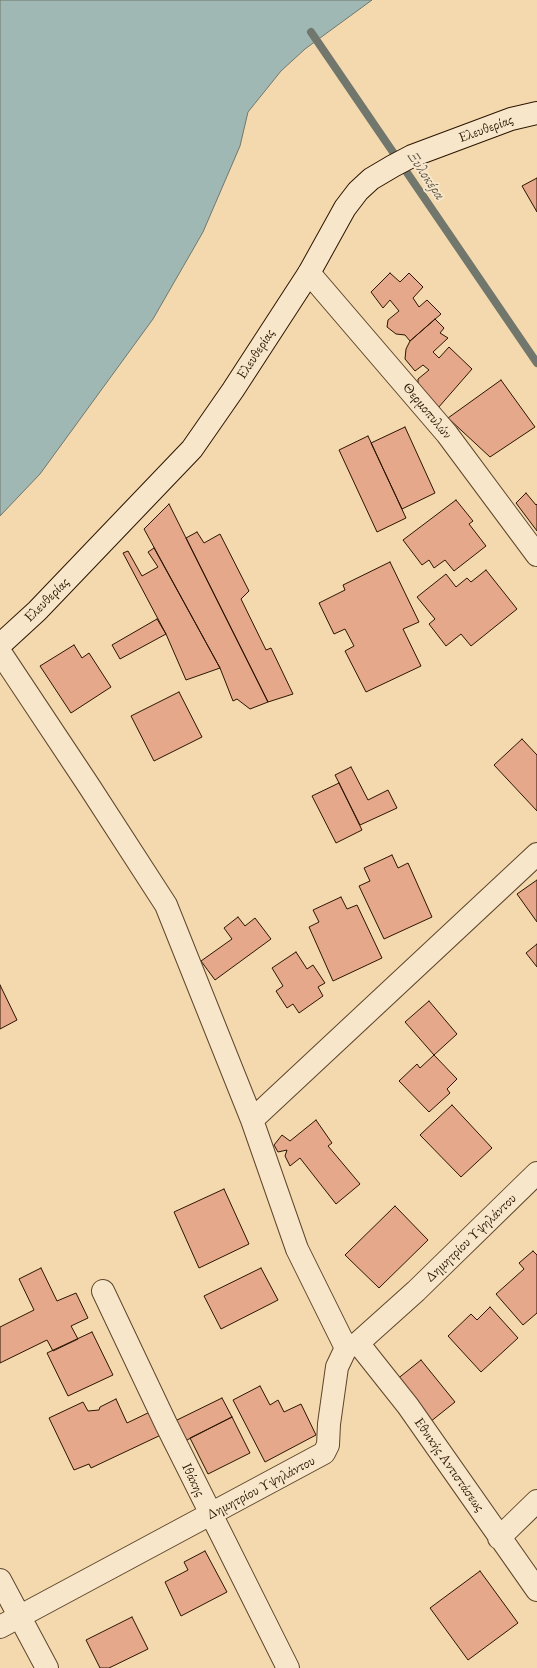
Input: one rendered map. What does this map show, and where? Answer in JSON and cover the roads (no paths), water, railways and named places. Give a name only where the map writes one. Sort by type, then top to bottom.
[{"type":"street","name":"Ελευθερίας","points":[[0,645],[37,611],[192,449],[233,390],[308,273],[345,208],[358,191],[371,179],[420,153],[511,119],[537,113]]},
{"type":"street","name":"Θερμοπυλών","points":[[308,273],[447,434],[537,555]]},
{"type":"street","name":"Εθνικής Αντιστάσεως","points":[[0,652],[166,905],[252,1120],[297,1249],[352,1345],[408,1406],[499,1538],[537,1590]]},
{"type":"street","points":[[252,1120],[537,854]]},
{"type":"street","name":"Δημητρίου Υψηλάντου","points":[[0,1627],[324,1453],[328,1446],[329,1424],[337,1367],[352,1345],[438,1271],[537,1173]]},
{"type":"street","name":"Ιθάκης","points":[[103,1291],[210,1515],[288,1668]]},
{"type":"street","points":[[499,1538],[537,1501]]},
{"type":"street","points":[[0,1580],[47,1668]]},
{"type":"water","points":[[0,0],[372,0],[305,49],[281,71],[248,112],[240,146],[203,232],[153,319],[40,474],[0,516]]},
{"type":"waterway","name":"Ξυλοκέρα","points":[[311,32],[537,363]]}]
